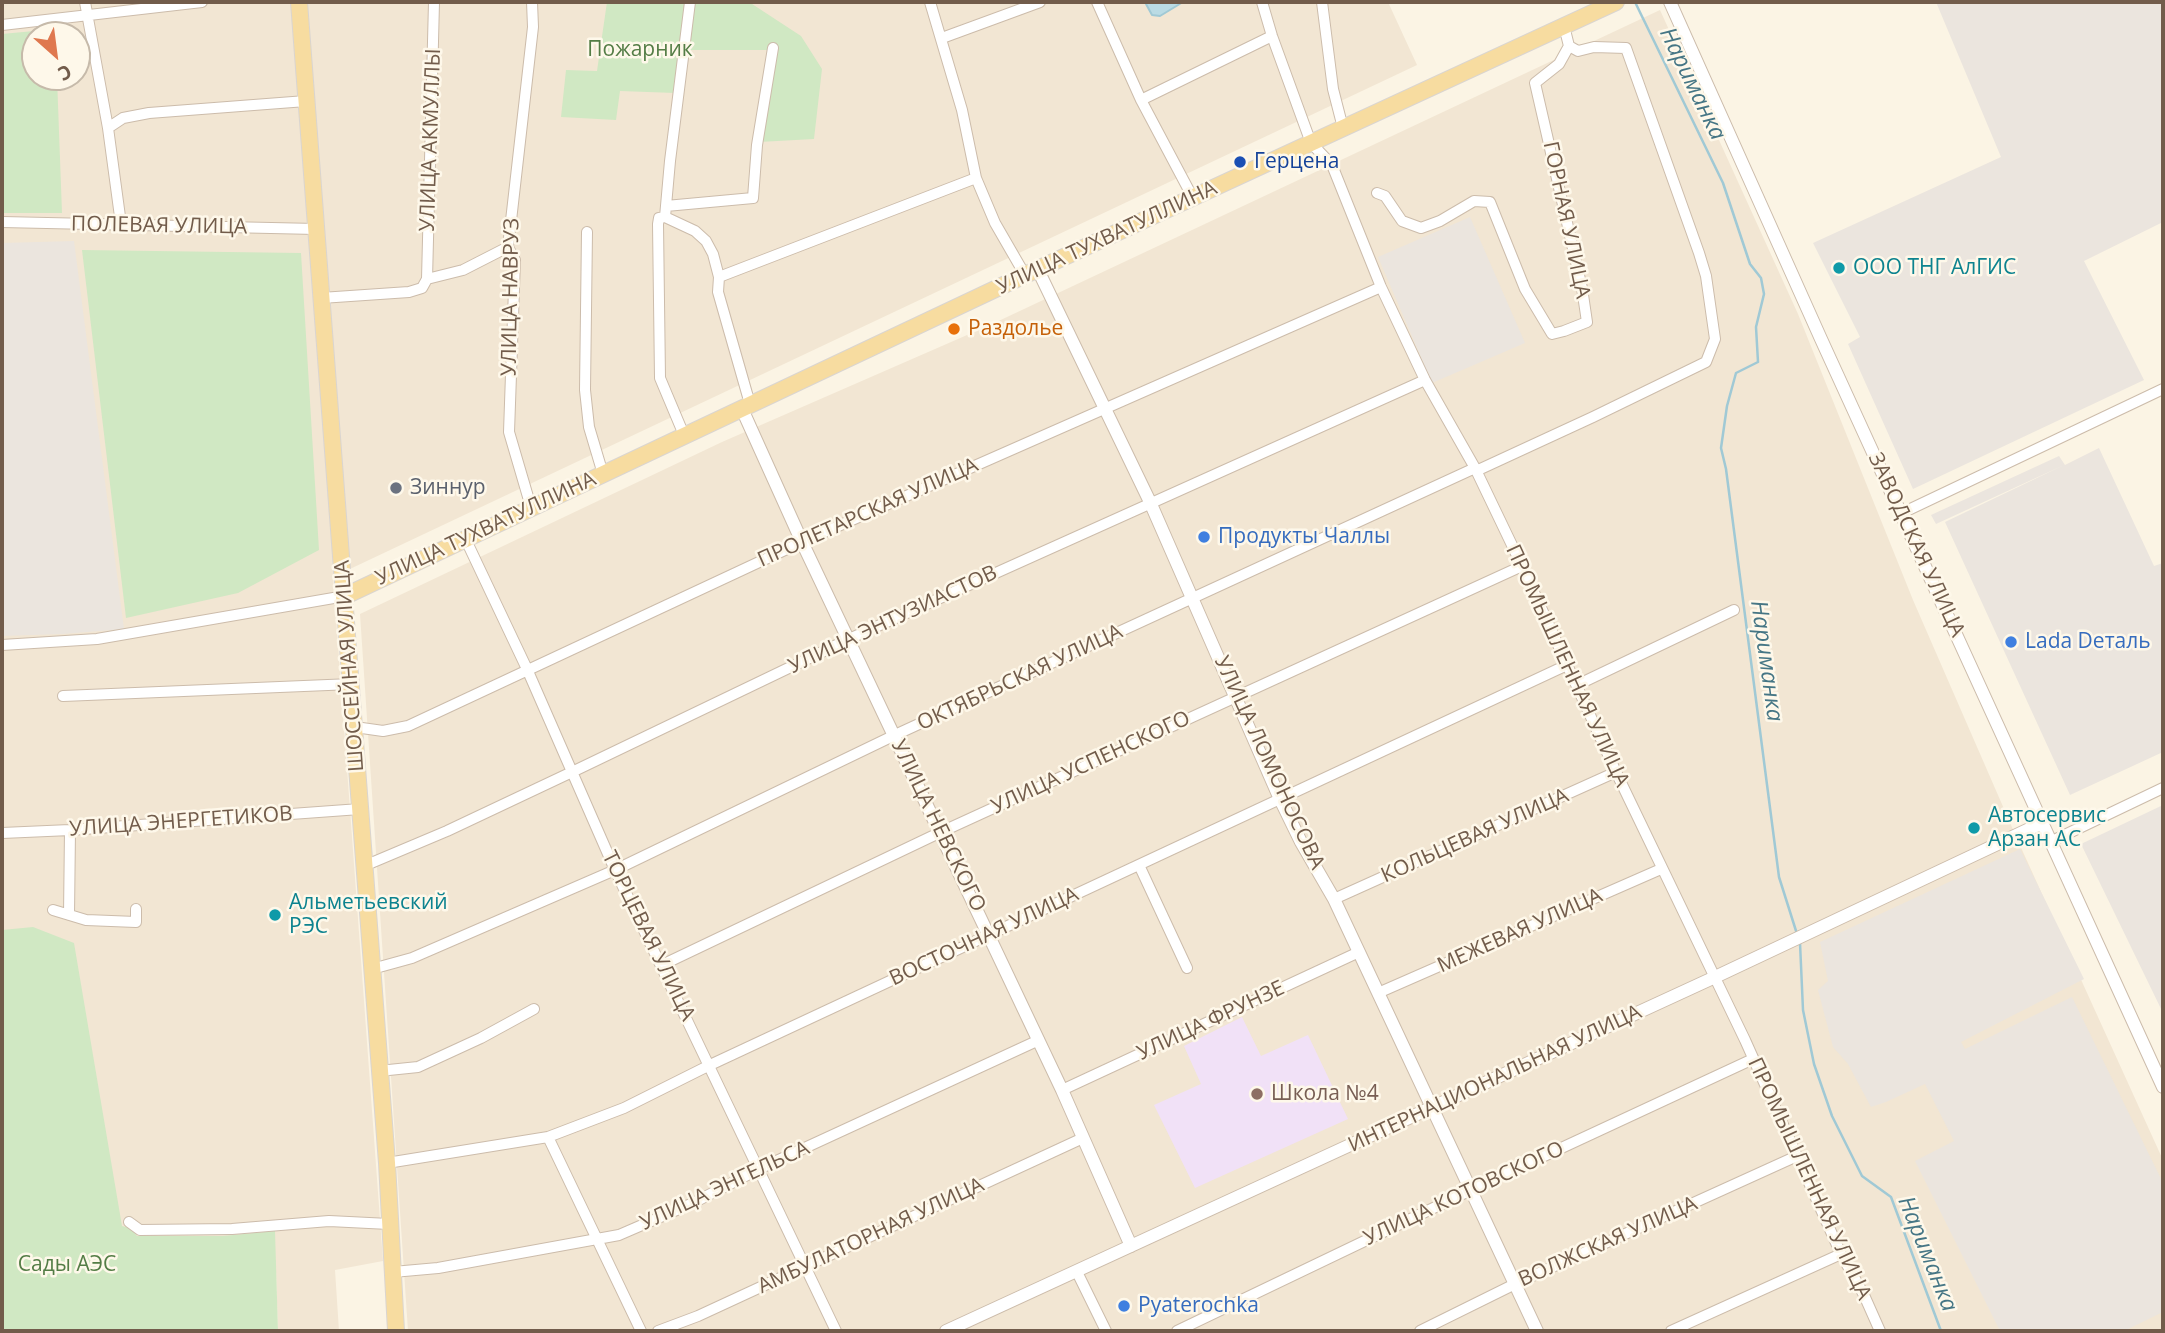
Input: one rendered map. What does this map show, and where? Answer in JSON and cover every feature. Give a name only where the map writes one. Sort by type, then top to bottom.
[{"type":"main road","name":"ШОССЕЙНАЯ УЛИЦА","points":[[299,2],[352,684],[397,1331]]},
{"type":"main road","name":"УЛИЦА ТУХВАТУЛЛИНА","points":[[345,596],[1031,272],[1616,2]]},
{"type":"street","points":[[85,2],[121,224]]},
{"type":"street","points":[[2,25],[202,2]]},
{"type":"street","name":"УЛИЦА АКМУЛЛЫ","points":[[427,278],[435,2]]},
{"type":"street","name":"УЛИЦА НАВРУЗ","points":[[531,507],[514,457],[509,432],[515,260],[508,247],[533,27],[533,2]]},
{"type":"street","points":[[666,211],[690,2]]},
{"type":"street","name":"УЛИЦА ЛОМОНОСОВА","points":[[930,2],[962,110],[976,178],[995,223],[1031,272],[1150,502],[1280,799],[1334,899],[1537,1331]]},
{"type":"street","points":[[942,38],[1040,2]]},
{"type":"street","points":[[1097,2],[1141,100],[1192,198]]},
{"type":"street","name":"ПРОМЫШЛЕННАЯ УЛИЦА","points":[[1262,2],[1311,143],[1332,165],[1381,287],[1425,380],[1476,470],[1522,566],[1661,869],[1753,1059],[1841,1254],[1880,1331]]},
{"type":"street","points":[[1322,2],[1333,89],[1343,128]]},
{"type":"street","name":"ЗАВОДСКАЯ УЛИЦА","points":[[1670,2],[2163,1087]]},
{"type":"street","points":[[1563,26],[1569,46]]},
{"type":"street","points":[[1141,100],[1272,36]]},
{"type":"street","name":"ГОРНАЯ УЛИЦА","points":[[1377,193],[1385,196],[1402,221],[1420,228],[1440,221],[1474,201],[1490,202],[1525,289],[1552,334],[1587,322],[1582,288],[1535,83],[1559,64],[1569,46]]},
{"type":"street","name":"ОКТЯБРЬСКАЯ УЛИЦА","points":[[372,969],[412,958],[615,870],[894,735],[1476,470],[1706,362],[1715,339],[1706,276],[1626,48],[1594,47],[1578,51],[1569,46]]},
{"type":"street","points":[[684,435],[660,378],[659,218],[666,211],[753,198],[757,145],[773,48]]},
{"type":"street","points":[[107,128],[123,118],[149,113],[306,101]]},
{"type":"street","points":[[719,277],[976,178]]},
{"type":"street","points":[[666,211],[706,241],[713,254],[719,277],[718,292],[746,407]]},
{"type":"street","name":"ПОЛЕВАЯ УЛИЦА","points":[[2,222],[316,229]]},
{"type":"street","points":[[587,232],[585,390],[589,427],[603,474]]},
{"type":"street","points":[[321,298],[409,292],[422,288],[427,278],[463,270],[508,247]]},
{"type":"street","name":"ПРОЛЕТАРСКАЯ УЛИЦА","points":[[355,727],[383,731],[408,726],[802,542],[1381,287]]},
{"type":"street","name":"УЛИЦА ЭНТУЗИАСТОВ","points":[[364,866],[447,831],[849,639],[1425,380]]},
{"type":"street","points":[[1902,513],[2163,389]]},
{"type":"street","name":"УЛИЦА НЕВСКОГО","points":[[746,407],[802,542],[990,934],[1131,1246]]},
{"type":"street","name":"ТОРЦЕВАЯ УЛИЦА","points":[[465,538],[527,669],[615,870],[836,1331]]},
{"type":"street","name":"УЛИЦА УСПЕНСКОГО","points":[[662,965],[941,832],[1522,566]]},
{"type":"street","name":"УЛИЦА ТУХВАТУЛЛИНА","points":[[2,645],[97,639],[345,596]]},
{"type":"street","points":[[1577,685],[1734,610]]},
{"type":"street","name":"ВОСТОЧНАЯ УЛИЦА","points":[[387,1163],[548,1137],[624,1108],[710,1065],[1567,665]]},
{"type":"street","points":[[63,696],[352,684]]},
{"type":"street","name":"КОЛЬЦЕВАЯ УЛИЦА","points":[[1334,899],[1616,772]]},
{"type":"street","points":[[2050,842],[2163,788]]},
{"type":"street","name":"УЛИЦА ЭНЕРГЕТИКОВ","points":[[2,833],[360,809]]},
{"type":"street","name":"ИНТЕРНАЦИОНАЛЬНАЯ УЛИЦА","points":[[946,1331],[1713,978],[2042,823]]},
{"type":"street","points":[[69,915],[71,830]]},
{"type":"street","points":[[1139,865],[1187,968]]},
{"type":"street","name":"МЕЖЕВАЯ УЛИЦА","points":[[1378,992],[1661,869]]},
{"type":"street","points":[[53,909],[96,921],[136,922],[136,909]]},
{"type":"street","name":"УЛИЦА ФРУНЗЕ","points":[[1062,1090],[1359,952]]},
{"type":"street","points":[[380,1071],[418,1068],[534,1009]]},
{"type":"street","name":"УЛИЦА ЭНГЕЛЬСА","points":[[393,1272],[438,1268],[619,1235],[693,1203],[759,1169],[1039,1040]]},
{"type":"street","name":"УЛИЦА КОТОВСКОГО","points":[[1177,1331],[1753,1059]]},
{"type":"street","points":[[548,1137],[641,1331]]},
{"type":"street","name":"АМБУЛАТОРНАЯ УЛИЦА","points":[[658,1331],[698,1316],[1083,1138]]},
{"type":"street","name":"ВОЛЖСКАЯ УЛИЦА","points":[[1420,1331],[1515,1284],[1797,1156]]},
{"type":"street","points":[[130,1222],[140,1230],[232,1229],[329,1220],[390,1224]]},
{"type":"street","points":[[1671,1331],[1841,1254]]},
{"type":"street","points":[[1077,1272],[1106,1331]]},
{"type":"shaded area","points":[[2,2],[1388,2],[1417,65],[333,577],[383,1261],[335,1270],[339,1331],[278,1331],[276,1272],[2,1266]]},
{"type":"shaded area","points":[[1936,2],[2163,2],[2163,222],[2084,261],[2144,380],[1913,489],[1848,344],[1860,337],[1813,243],[2001,157]]},
{"type":"shaded area","points":[[1660,10],[1798,314],[1913,600],[2018,841],[2163,1160],[2163,1331],[408,1331],[360,614],[722,442],[990,325]]},
{"type":"shaded area","points":[[1470,217],[1525,343],[1432,383],[1378,257]]},
{"type":"shaded area","points":[[74,241],[124,629],[2,636],[2,243]]},
{"type":"shaded area","points":[[2099,448],[2154,566],[2163,563],[2163,752],[2070,795],[1945,522],[2064,465],[1936,524],[1931,515],[2059,456],[2065,465]]},
{"type":"shaded area","points":[[2163,805],[2163,1013],[2081,844]]},
{"type":"shaded area","points":[[2020,849],[2084,979],[1961,1042],[1965,1049],[2072,997],[2163,1183],[2163,1312],[2124,1331],[2000,1331],[1915,1161],[1954,1141],[1925,1084],[1871,1107],[1848,1064],[1833,1047],[1818,990],[1828,981],[1820,942]]},
{"type":"shaded area","name":"Школа №4","points":[[1242,1017],[1261,1056],[1308,1035],[1348,1119],[1195,1188],[1154,1105],[1201,1084],[1184,1046]]},
{"type":"green space","name":"Пожарник","points":[[607,2],[749,2],[801,36],[822,69],[814,139],[759,142],[769,50],[681,50],[675,93],[620,91],[616,120],[561,117],[566,70],[597,71]]},
{"type":"green space","points":[[21,32],[21,91],[58,91],[62,213],[2,213],[2,34]]},
{"type":"green space","points":[[82,250],[301,253],[319,550],[238,593],[126,618]]},
{"type":"green space","name":"Сады АЭС","points":[[33,927],[74,943],[122,1226],[130,1228],[137,1236],[223,1236],[275,1231],[278,1331],[2,1331],[2,930]]},
{"type":"water","points":[[1183,2],[1160,16],[1152,15],[1146,4]]},
{"type":"waterway","name":"Нариманка","points":[[1635,2],[1723,183],[1750,264],[1761,278],[1764,294],[1756,327],[1758,362],[1736,373],[1727,406],[1721,448],[1726,469],[1779,877],[1797,934]]},
{"type":"waterway","name":"Нариманка","points":[[1800,943],[1803,1010],[1814,1064],[1832,1116],[1862,1176],[1891,1197],[1941,1331]]},
{"type":"place","name":"Герцена","points":[[1240,162]]},
{"type":"place","name":"ООО ТНГ АлГИС","points":[[1839,268]]},
{"type":"place","name":"Раздолье","points":[[954,329]]},
{"type":"place","name":"Зиннур","points":[[396,488]]},
{"type":"place","name":"Продукты Чаллы","points":[[1204,537]]},
{"type":"place","name":"Lada Dеталь","points":[[2011,642]]},
{"type":"place","name":"Автосервис Арзан АС","points":[[1974,828]]},
{"type":"place","name":"Альметьевский РЭС","points":[[275,915]]},
{"type":"place","name":"Школа №4","points":[[1257,1094]]},
{"type":"place","name":"Pyaterochka","points":[[1124,1306]]}]
